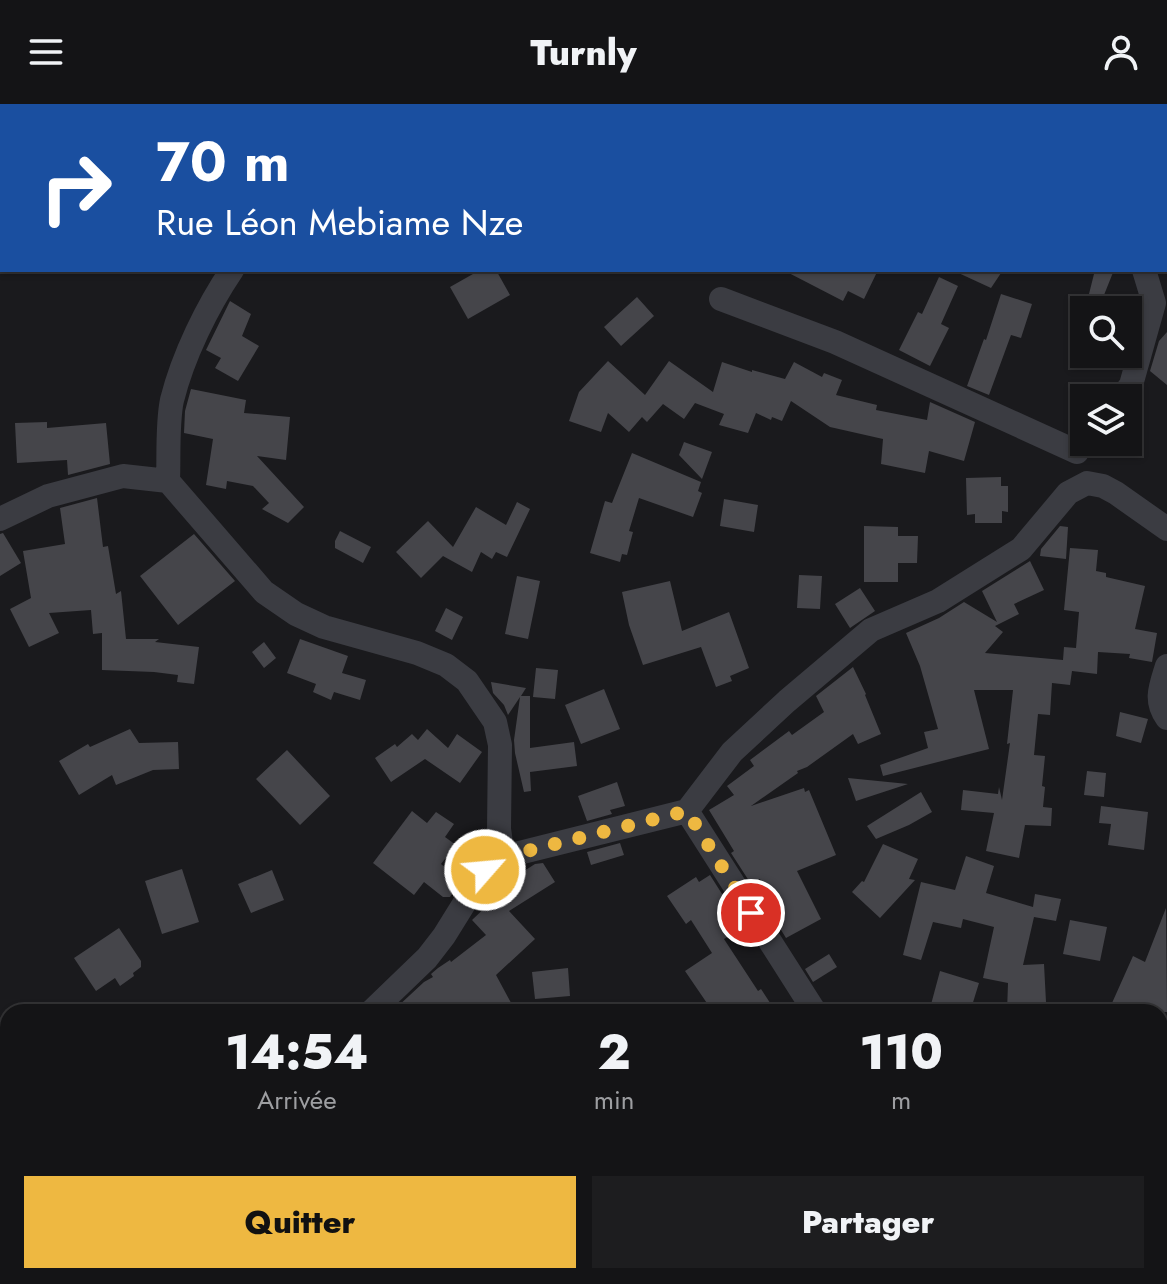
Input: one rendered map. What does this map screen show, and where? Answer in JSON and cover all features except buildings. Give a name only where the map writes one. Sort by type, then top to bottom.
[{"type":"street","points":[[168,481],[172,402],[205,316],[231,272]]},
{"type":"street","points":[[1131,384],[1154,303],[1145,272]]},
{"type":"street","points":[[721,299],[835,342],[1070,442]]},
{"type":"street","points":[[1082,456],[1087,483]]},
{"type":"street","points":[[0,519],[48,496],[123,476],[168,481],[264,592],[296,614],[324,627],[417,653],[446,665],[467,681],[495,722],[500,745],[499,829],[503,857]]},
{"type":"street","points":[[379,1004],[427,958],[485,870],[503,857],[687,811],[732,752],[871,630],[938,601],[1021,549],[1068,493],[1087,483],[1103,486],[1167,529]]},
{"type":"street","points":[[1167,666],[1158,698],[1167,718]]},
{"type":"street","points":[[687,811],[810,1004]]},
{"type":"route","points":[[485,870],[503,857],[687,811],[751,913]]}]
